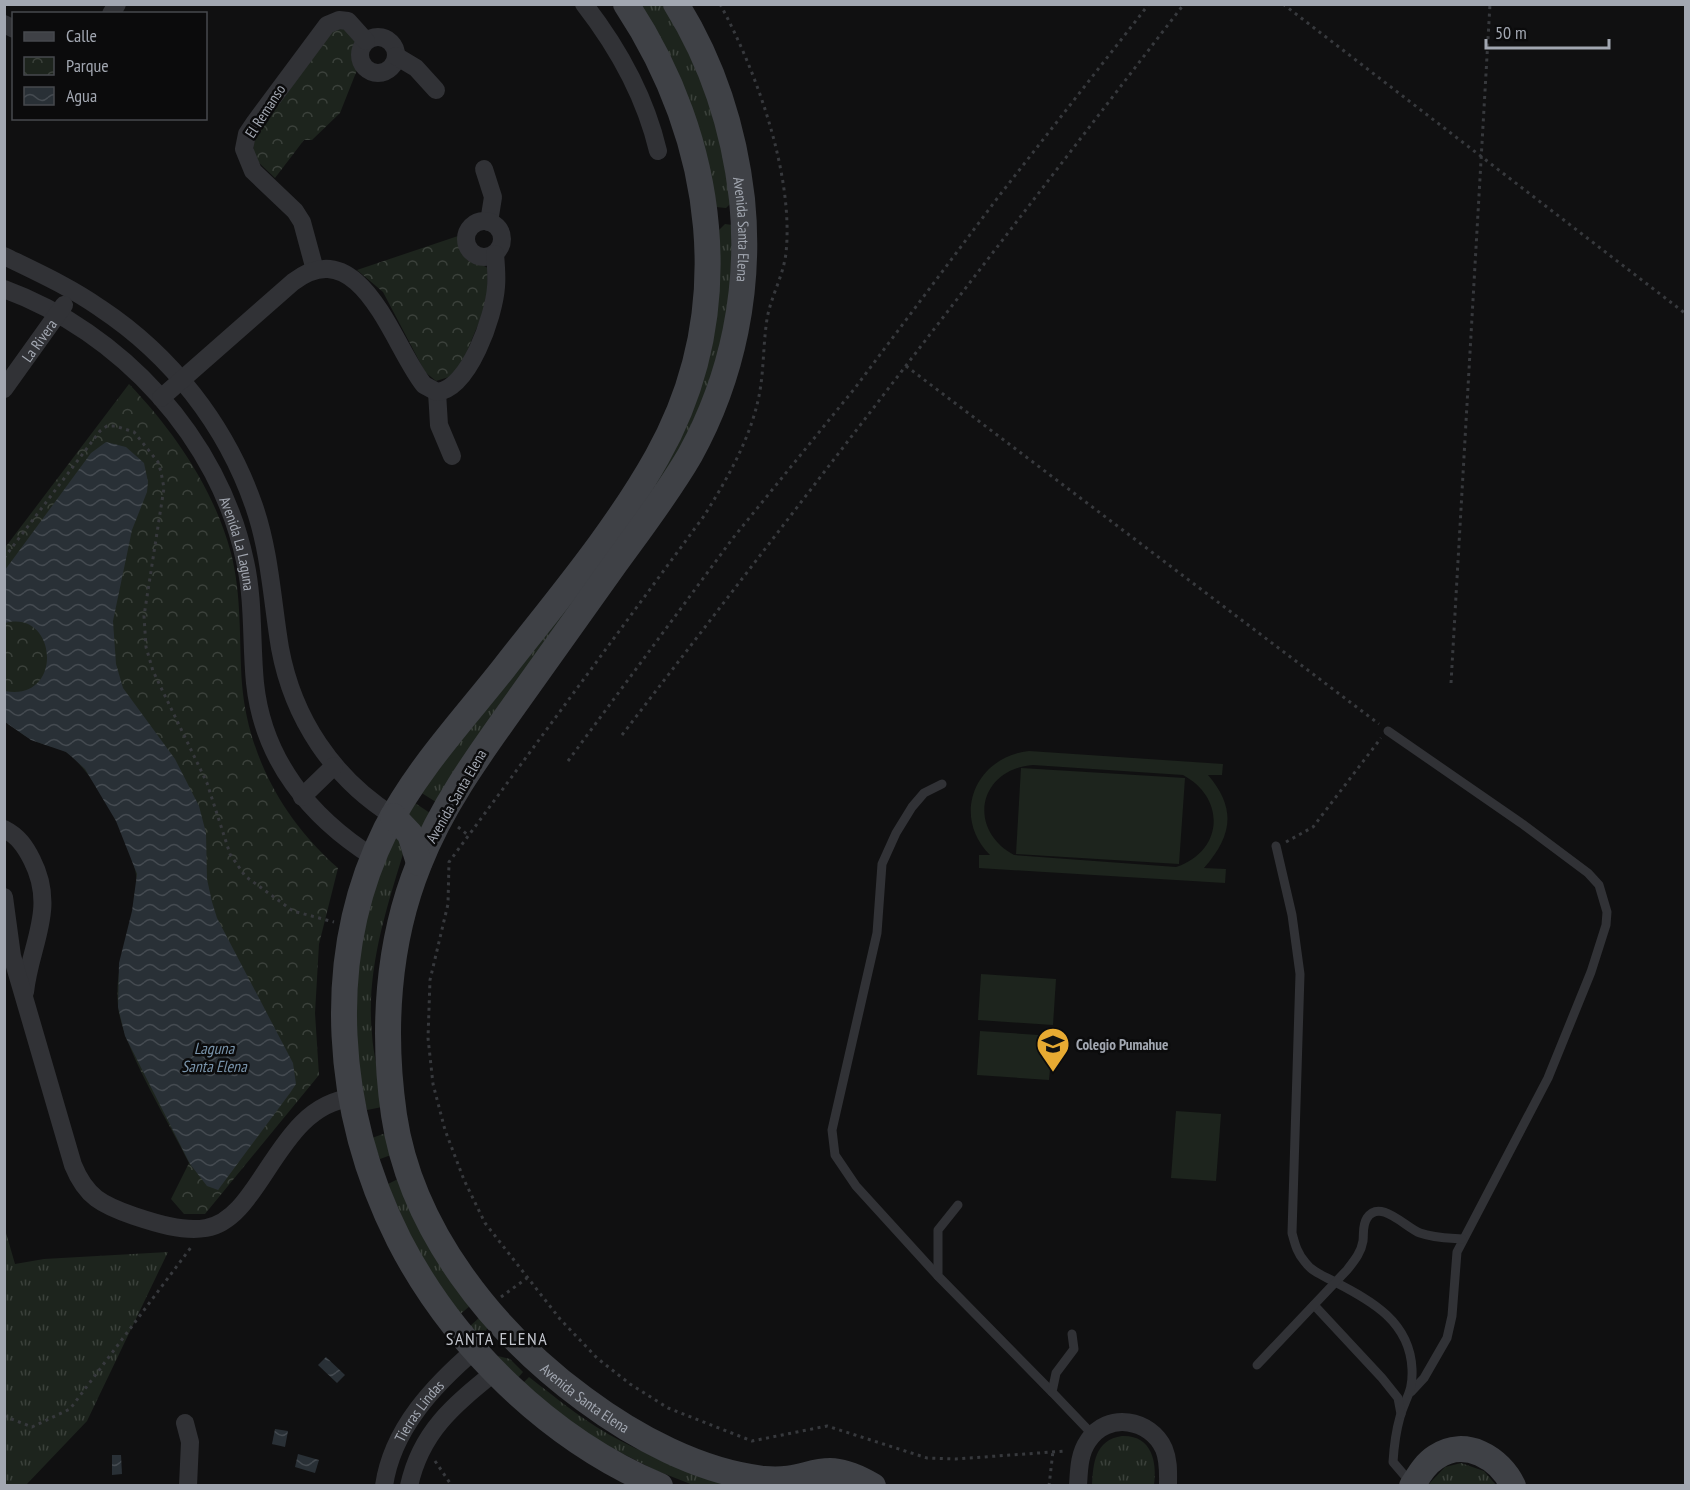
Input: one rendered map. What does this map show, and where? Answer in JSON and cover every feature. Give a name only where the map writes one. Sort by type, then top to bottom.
[{"type":"street","points":[[584,4],[607,36],[636,86],[658,151]]},
{"type":"street","points":[[626,4],[664,69],[682,111],[697,162],[706,221],[706,286],[701,333],[689,385],[658,455],[605,536],[416,778],[393,816],[374,857],[354,916],[345,974],[343,1030],[352,1098],[370,1168],[390,1221],[407,1255],[437,1301],[496,1371],[542,1414],[621,1467],[660,1485]]},
{"type":"street","name":"Avenida Santa Elena","points":[[676,4],[702,50],[729,120],[744,217],[744,261],[738,320],[724,375],[700,435],[663,497],[473,763],[442,815],[419,863],[402,916],[391,981],[388,1050],[395,1126],[404,1160],[424,1209],[460,1273],[485,1307],[528,1352],[585,1400],[662,1446],[693,1460],[743,1475],[788,1482],[835,1470],[848,1472],[873,1485]]},
{"type":"street","name":"El Remanso","points":[[315,270],[302,222],[295,210],[253,171],[245,156],[245,142],[255,122],[322,30],[340,12],[366,41]]},
{"type":"street","points":[[396,56],[392,66],[383,73],[368,70],[360,56],[366,41],[377,37],[389,40],[396,56],[416,68],[436,90]]},
{"type":"street","points":[[484,169],[493,197],[489,222]]},
{"type":"street","points":[[706,221],[728,212],[744,217]]},
{"type":"street","points":[[161,398],[293,282],[315,270],[345,274],[360,284],[376,304],[421,381],[437,392],[451,389],[461,379],[486,325],[496,287],[495,254],[501,246],[502,236],[498,227],[489,222],[473,225],[466,234],[466,246],[478,257],[495,254]]},
{"type":"street","name":"Avenida La Laguna","points":[[4,256],[74,292],[135,334],[182,380],[222,438],[253,504],[267,553],[280,647],[289,682],[311,733],[333,766],[362,794],[393,816]]},
{"type":"street","name":"Avenida La Laguna","points":[[4,289],[58,313],[105,344],[161,398],[205,460],[233,521],[249,581],[255,682],[260,710],[276,755],[302,797],[332,828],[374,857]]},
{"type":"street","name":"La Rivera","points":[[4,389],[74,292]]},
{"type":"street","points":[[437,392],[439,425],[452,456]]},
{"type":"street","points":[[302,797],[333,766]]},
{"type":"street","points":[[393,816],[411,834],[419,863]]},
{"type":"street","points":[[5,830],[17,837],[26,848],[36,867],[42,888],[40,937],[27,975],[24,997]]},
{"type":"street","points":[[4,897],[12,956],[73,1166],[84,1189],[96,1199],[138,1217],[172,1226],[206,1228],[223,1221],[240,1205],[302,1123],[323,1106],[352,1098]]},
{"type":"street","points":[[359,1128],[378,1121],[395,1126]]},
{"type":"street","points":[[370,1168],[389,1169],[404,1160]]},
{"type":"street","points":[[476,1349],[498,1343],[528,1352]]},
{"type":"street","name":"Tierras Lindas","points":[[384,1485],[392,1450],[404,1429],[438,1386],[476,1349]]},
{"type":"street","name":"Tierras Lindas","points":[[409,1485],[420,1450],[435,1425],[496,1371]]},
{"type":"street","points":[[1078,1485],[1083,1451],[1093,1435],[1116,1422],[1133,1423],[1150,1430],[1167,1456],[1168,1485]]},
{"type":"street","points":[[185,1423],[190,1442],[188,1485]]},
{"type":"street","points":[[1412,1485],[1436,1456],[1447,1451],[1469,1450],[1496,1462],[1513,1485]]},
{"type":"lane","points":[[1388,731],[1521,823],[1588,873],[1599,885],[1606,905],[1606,925],[1591,972],[1548,1078],[1462,1239],[1454,1270],[1452,1316],[1447,1338],[1424,1378],[1411,1392],[1401,1414],[1393,1462],[1400,1474],[1412,1485]]},
{"type":"lane","points":[[942,784],[924,793],[912,807],[896,833],[882,864],[877,933],[832,1130],[835,1155],[856,1186],[938,1276],[1093,1435]]},
{"type":"lane","points":[[1276,846],[1292,915],[1300,974],[1292,1233],[1297,1250],[1306,1264],[1381,1307],[1396,1323],[1407,1344],[1412,1366],[1411,1392]]},
{"type":"lane","points":[[938,1276],[938,1230],[958,1206]]},
{"type":"lane","points":[[1257,1365],[1358,1256],[1364,1224],[1369,1215],[1377,1211],[1391,1214],[1420,1233],[1462,1239]]},
{"type":"lane","points":[[1314,1305],[1393,1391],[1398,1398],[1401,1414]]},
{"type":"lane","points":[[1052,1392],[1056,1373],[1074,1349],[1072,1335]]},
{"type":"path","points":[[720,4],[740,43],[757,87],[781,170],[785,195],[785,259],[767,316],[761,382],[754,415],[730,472],[704,516],[449,862],[448,904],[436,946],[430,980],[429,1060],[446,1130],[464,1180],[485,1223],[527,1278],[578,1340],[622,1378],[668,1408],[746,1440],[761,1441],[812,1427],[828,1426],[927,1458],[986,1458],[1053,1451],[1083,1451]]},
{"type":"path","points":[[568,761],[733,538],[855,387],[999,196],[1149,4]]},
{"type":"path","points":[[622,735],[1184,4]]},
{"type":"path","points":[[1283,4],[1686,314]]},
{"type":"path","points":[[1451,683],[1490,4]]},
{"type":"path","points":[[906,366],[1388,731],[1361,761],[1313,827],[1276,846]]},
{"type":"path","points":[[4,558],[100,431],[107,426],[126,428],[141,439],[158,462],[164,488],[144,616],[146,647],[153,671],[207,783],[235,864],[245,876],[293,911],[334,922]]},
{"type":"path","points":[[453,824],[468,835]]},
{"type":"path","points":[[4,1416],[32,1427],[70,1409],[206,1228]]},
{"type":"path","points":[[499,1299],[527,1278]]},
{"type":"path","points":[[1049,1485],[1053,1451]]},
{"type":"path","points":[[430,1452],[452,1485]]},
{"type":"green space","points":[[639,5],[664,5],[684,38],[716,117],[731,203],[726,208],[716,207],[711,177],[688,102],[667,55]]},
{"type":"green space","points":[[340,25],[357,40],[354,61],[357,70],[340,113],[312,140],[304,140],[275,178],[254,158],[253,140],[324,36]]},
{"type":"green space","points":[[725,224],[732,225],[735,274],[712,381],[671,467],[436,802],[420,792],[652,480],[717,232]]},
{"type":"green space","points":[[458,236],[468,258],[488,268],[487,303],[465,356],[452,376],[436,381],[425,372],[383,292],[357,270]]},
{"type":"green space","points":[[129,384],[177,441],[203,484],[224,529],[235,569],[239,602],[242,684],[252,737],[272,785],[285,808],[301,830],[338,868],[319,944],[315,1013],[319,1075],[205,1214],[184,1214],[171,1199],[189,1163],[137,1063],[121,1023],[117,991],[137,890],[132,856],[104,797],[80,765],[61,749],[27,737],[5,722],[4,549]]},
{"type":"green space","points":[[1029,751],[1223,764],[1222,775],[1208,775],[1224,799],[1227,811],[1225,833],[1221,845],[1204,868],[1226,869],[1225,883],[979,868],[979,855],[990,855],[978,840],[972,823],[971,807],[975,791],[983,776],[995,764],[1010,756]],"holes":[[[1033,765],[1183,775],[1197,785],[1207,797],[1214,824],[1211,837],[1203,849],[1192,859],[1176,867],[1014,855],[999,844],[989,831],[985,816],[985,802],[991,788],[1000,777],[1015,769]]]},
{"type":"green space","points":[[1021,768],[1185,778],[1179,864],[1016,854]]},
{"type":"green space","points":[[412,801],[430,813],[420,836],[406,813]]},
{"type":"green space","points":[[393,835],[400,838],[403,854],[378,943],[371,1011],[374,1050],[383,1098],[382,1107],[367,1110],[356,1065],[358,938]]},
{"type":"green space","points":[[981,974],[1056,979],[1053,1025],[978,1020]]},
{"type":"green space","points":[[980,1031],[1053,1036],[1049,1080],[977,1075]]},
{"type":"green space","points":[[1176,1111],[1221,1114],[1216,1181],[1171,1178]]},
{"type":"green space","points":[[383,1134],[388,1135],[391,1155],[380,1159],[372,1138]]},
{"type":"green space","points":[[398,1179],[471,1305],[457,1317],[420,1261],[388,1184]]},
{"type":"green space","points":[[4,1226],[15,1264],[44,1259],[168,1252],[87,1421],[26,1485],[5,1485]]},
{"type":"green space","points":[[481,1316],[489,1326],[480,1339],[467,1329]]},
{"type":"green space","points":[[494,1355],[510,1359],[523,1372],[516,1380]]},
{"type":"green space","points":[[529,1377],[585,1419],[636,1448],[683,1466],[748,1485],[693,1485],[655,1470],[592,1438],[522,1384]]},
{"type":"green space","points":[[1122,1436],[1140,1440],[1146,1445],[1153,1459],[1154,1485],[1092,1485],[1093,1469],[1101,1447],[1113,1438]]},
{"type":"green space","points":[[1461,1463],[1484,1471],[1496,1485],[1427,1486],[1445,1467]]},
{"type":"water","name":"Laguna Santa Elena","points":[[106,442],[126,447],[144,463],[148,482],[147,492],[132,530],[113,621],[116,664],[123,688],[175,759],[199,806],[206,833],[207,879],[217,918],[293,1063],[296,1084],[218,1190],[207,1186],[190,1164],[125,1036],[118,1007],[119,963],[132,911],[137,874],[116,821],[85,769],[72,757],[66,752],[31,740],[5,722],[5,691],[24,691],[37,683],[45,671],[47,656],[44,641],[36,629],[23,622],[5,623],[5,570],[91,453]]},
{"type":"water","points":[[326,1357],[345,1375],[337,1383],[318,1365]]},
{"type":"water","points":[[275,1429],[288,1431],[285,1447],[272,1444]]},
{"type":"water","points":[[298,1454],[319,1460],[315,1473],[295,1467]]},
{"type":"water","points":[[112,1455],[121,1455],[122,1474],[112,1475]]},
{"type":"place","name":"Colegio Pumahue","points":[[1053,1073]]},
{"type":"district","name":"SANTA ELENA","points":[[497,1338]]}]
